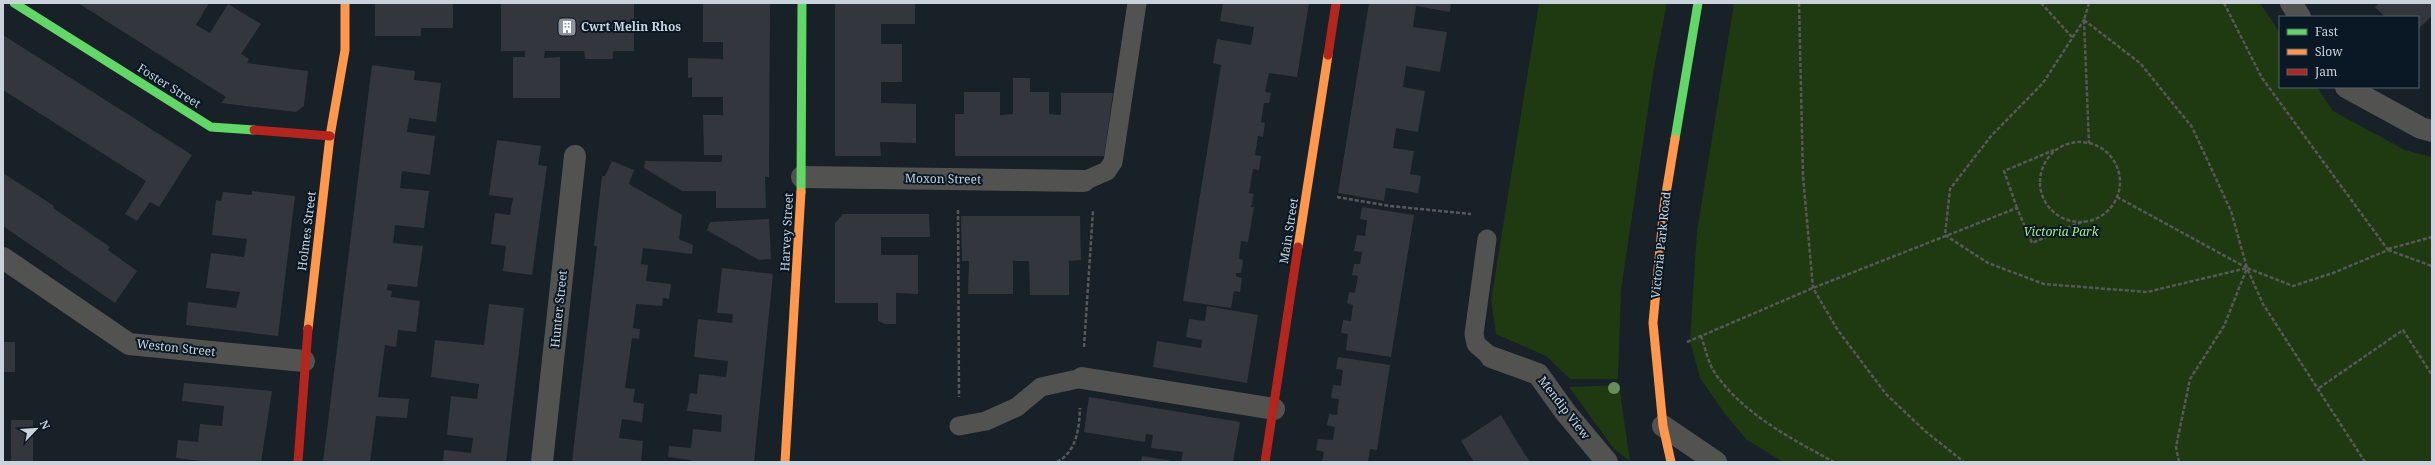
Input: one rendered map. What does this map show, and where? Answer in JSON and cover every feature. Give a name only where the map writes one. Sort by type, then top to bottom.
[{"type":"street","name":"Foster Street","points":[[14,3],[211,127],[330,136]]},
{"type":"street","name":"Holmes Street","points":[[298,462],[304,361],[330,136],[345,50],[345,3]]},
{"type":"street","name":"Harvey Street","points":[[785,462],[802,177],[802,3]]},
{"type":"street","name":"Main Street","points":[[1265,462],[1336,3]]},
{"type":"street","name":"Victoria Park Road","points":[[1671,462],[1663,426],[1652,323],[1664,206],[1698,3]]},
{"type":"street","points":[[2291,3],[2299,16]]},
{"type":"street","points":[[2348,88],[2421,128],[2432,131]]},
{"type":"street","name":"Hunter Street","points":[[542,462],[575,156]]},
{"type":"street","name":"Moxon Street","points":[[802,177],[1090,179]]},
{"type":"street","name":"Weston Street","points":[[3,258],[129,344],[304,361]]},
{"type":"street","name":"Mendip View","points":[[1490,357],[1538,374],[1566,413],[1607,462]]},
{"type":"street","points":[[1082,378],[1274,409]]},
{"type":"street","points":[[1663,426],[1716,462]]},
{"type":"lane","points":[[1090,179],[1107,171],[1113,162],[1137,3]]},
{"type":"lane","points":[[1487,239],[1474,334],[1476,344],[1490,357]]},
{"type":"lane","points":[[959,426],[986,421],[1016,407],[1042,387],[1082,378]]},
{"type":"path","points":[[1799,3],[1802,176],[1813,288],[1837,329],[1886,394],[1925,431],[1964,462]]},
{"type":"path","points":[[2041,3],[2072,37]]},
{"type":"path","points":[[2089,3],[2084,20],[2089,143]]},
{"type":"path","points":[[2224,3],[2262,78],[2388,250],[2432,266]]},
{"type":"path","points":[[1945,235],[1950,189],[1991,136],[2043,83],[2084,20]]},
{"type":"path","points":[[2084,20],[2140,63],[2192,127],[2231,211],[2247,268],[2263,304],[2319,388],[2365,462]]},
{"type":"path","points":[[2068,143],[2089,143],[2096,144],[2107,152],[2115,164],[2120,177],[2117,197],[2104,214],[2032,243],[2017,208],[2004,171],[2056,150],[2068,143]]},
{"type":"path","points":[[2056,150],[2047,159],[2041,172],[2040,185],[2044,198],[2051,210],[2063,218],[2084,221]]},
{"type":"path","points":[[958,179],[959,426]]},
{"type":"path","points":[[1057,462],[1065,458],[1074,446],[1080,420],[1090,179]]},
{"type":"path","points":[[1307,193],[1390,206],[1476,215],[1483,220],[1487,239]]},
{"type":"path","points":[[2117,197],[2247,268],[2293,286],[2333,273],[2388,250],[2432,237]]},
{"type":"path","points":[[1713,331],[1813,288],[2017,208]]},
{"type":"path","points":[[1945,235],[1988,263],[2044,284],[2147,292],[2247,268]]},
{"type":"path","points":[[2179,462],[2176,447],[2190,379],[2224,326],[2247,268]]},
{"type":"path","points":[[2319,388],[2403,330],[2432,375]]},
{"type":"path","points":[[1701,336],[1714,373],[1749,410],[1798,442],[1834,462]]},
{"type":"green space","points":[[1539,3],[1667,3],[1654,69],[1621,290],[1618,379],[1570,379],[1546,356],[1496,334],[1491,300]]},
{"type":"green space","name":"Victoria Park","points":[[1734,3],[2260,3],[2279,32],[2279,88],[2318,88],[2333,111],[2405,150],[2432,157],[2432,462],[1783,462],[1747,440],[1725,414],[1700,378],[1690,341],[1697,231]]},
{"type":"green space","points":[[1619,385],[1630,461],[1614,449],[1569,387]]},
{"type":"building","points":[[78,3],[209,3],[196,25],[210,33],[228,4],[261,24],[241,54],[249,59],[247,63],[308,71],[304,106],[296,112],[221,103],[226,97]]},
{"type":"building","points":[[375,3],[453,3],[453,28],[421,28],[421,36],[375,36]]},
{"type":"building","name":"Cwrt Melin Rhos","points":[[501,3],[634,3],[634,51],[613,51],[613,59],[585,59],[584,51],[545,51],[544,58],[560,57],[560,98],[513,98],[513,57],[525,57],[525,51],[501,51]]},
{"type":"building","points":[[703,3],[770,3],[769,177],[765,177],[766,208],[716,208],[716,191],[682,191],[644,168],[645,161],[722,162],[722,155],[704,155],[703,115],[723,115],[723,97],[692,97],[692,77],[688,78],[688,58],[723,59],[723,42],[703,42]]},
{"type":"building","points":[[835,3],[915,3],[915,24],[881,24],[881,44],[902,44],[902,82],[881,82],[881,103],[916,104],[916,143],[880,142],[881,156],[835,156]]},
{"type":"building","points":[[1223,3],[1309,3],[1297,77],[1269,73],[1265,92],[1271,93],[1269,103],[1264,103],[1261,122],[1265,123],[1263,137],[1258,136],[1255,155],[1261,156],[1259,170],[1253,169],[1249,193],[1254,194],[1251,207],[1254,207],[1248,242],[1241,241],[1239,259],[1243,260],[1241,273],[1236,273],[1236,276],[1242,278],[1240,292],[1234,291],[1231,308],[1183,301],[1221,65],[1213,63],[1217,39],[1251,45],[1254,27],[1220,21]]},
{"type":"building","points":[[1369,3],[1451,3],[1450,12],[1416,6],[1413,27],[1447,32],[1440,72],[1406,66],[1403,87],[1425,91],[1418,132],[1396,128],[1393,148],[1414,151],[1410,174],[1421,176],[1418,193],[1386,188],[1384,201],[1338,193]]},
{"type":"building","points":[[2379,3],[2432,3],[2432,16],[2419,28],[2419,16],[2384,16],[2375,7]]},
{"type":"building","points":[[3,35],[192,155],[159,207],[150,202],[137,221],[125,214],[146,181],[3,90]]},
{"type":"building","points":[[372,65],[415,71],[414,80],[441,83],[436,122],[409,118],[407,132],[435,136],[430,175],[402,171],[400,188],[429,191],[424,228],[395,225],[393,243],[423,246],[417,287],[388,284],[387,290],[392,291],[391,297],[420,301],[416,332],[398,330],[396,347],[385,345],[378,397],[409,399],[407,418],[376,416],[370,462],[323,462]]},
{"type":"building","points":[[1013,78],[1030,78],[1030,92],[1049,92],[1049,114],[1061,115],[1061,93],[1113,93],[1104,156],[955,156],[955,114],[964,114],[964,92],[1000,92],[1000,115],[1013,114]]},
{"type":"building","points":[[497,140],[541,146],[538,165],[547,166],[532,275],[503,271],[506,246],[491,244],[495,213],[510,215],[513,198],[489,195]]},
{"type":"building","points":[[612,161],[634,170],[629,184],[682,215],[679,239],[693,245],[692,254],[643,248],[641,264],[648,265],[646,281],[671,284],[669,299],[663,298],[662,306],[636,304],[633,328],[640,329],[639,339],[632,338],[625,388],[635,389],[633,402],[644,404],[642,422],[622,419],[619,438],[643,441],[641,462],[572,462],[597,246],[594,246],[602,176],[605,176]]},
{"type":"building","points":[[3,173],[54,206],[53,208],[110,247],[108,250],[137,271],[115,303],[3,226]]},
{"type":"building","points":[[252,191],[295,196],[278,336],[186,325],[188,302],[236,308],[240,292],[206,288],[211,253],[244,257],[247,239],[212,235],[216,200],[221,201],[223,192],[252,195]]},
{"type":"building","points":[[1362,207],[1414,215],[1391,357],[1346,350],[1348,334],[1341,333],[1343,320],[1351,321],[1353,305],[1347,303],[1349,292],[1355,293],[1358,276],[1352,275],[1354,264],[1360,264],[1362,252],[1354,251],[1357,235],[1365,236],[1367,220],[1360,219]]},
{"type":"building","points":[[843,214],[929,214],[930,237],[881,237],[881,255],[918,255],[918,294],[896,293],[896,324],[885,324],[878,321],[878,303],[835,303],[835,223]]},
{"type":"building","points":[[961,216],[1080,216],[1081,260],[1069,261],[1069,295],[1030,295],[1029,261],[1013,261],[1013,294],[968,294],[969,261],[962,261]]},
{"type":"building","points":[[769,219],[771,259],[759,260],[707,230],[710,222]]},
{"type":"building","points":[[722,268],[773,274],[754,462],[690,462],[691,460],[668,457],[669,446],[691,448],[693,429],[721,432],[722,415],[687,411],[690,393],[697,394],[699,374],[726,377],[728,361],[694,357],[698,319],[732,323],[733,314],[717,313]]},
{"type":"building","points":[[489,304],[524,308],[506,462],[443,462],[444,450],[471,453],[473,438],[447,435],[451,396],[477,399],[479,384],[431,377],[435,340],[484,345]]},
{"type":"building","points":[[1207,306],[1258,315],[1247,383],[1153,367],[1157,341],[1201,348],[1202,340],[1186,337],[1189,319],[1205,321]]},
{"type":"building","points":[[3,342],[15,342],[15,372],[3,372]]},
{"type":"building","points":[[1338,357],[1390,365],[1377,450],[1370,449],[1368,462],[1322,462],[1324,452],[1316,450],[1318,439],[1333,440],[1335,427],[1327,425],[1329,414],[1337,415],[1339,399],[1331,398],[1333,385],[1341,386],[1343,370],[1336,369]]},
{"type":"building","points":[[184,383],[272,391],[261,462],[210,462],[176,458],[178,440],[198,442],[200,424],[222,426],[224,406],[182,401]]},
{"type":"building","points":[[1089,397],[1240,422],[1233,462],[1181,462],[1183,452],[1151,448],[1153,435],[1146,434],[1145,442],[1084,432]]},
{"type":"building","points":[[1501,415],[1530,462],[1474,462],[1461,441]]},
{"type":"building","points":[[11,420],[33,420],[33,462],[11,462]]},
{"type":"building","points":[[1142,456],[1172,461],[1172,462],[1141,462]]},
{"type":"traffic: fast","points":[[14,3],[211,127],[254,130]]},
{"type":"traffic: fast","points":[[801,192],[802,3]]},
{"type":"traffic: fast","points":[[1675,139],[1698,3]]},
{"type":"traffic: slow","points":[[308,329],[330,136],[345,50],[345,3]]},
{"type":"traffic: slow","points":[[1298,247],[1328,55]]},
{"type":"traffic: slow","points":[[1671,462],[1663,426],[1653,323],[1664,206],[1675,139]]},
{"type":"traffic: slow","points":[[785,462],[801,192]]},
{"type":"traffic: jam","points":[[1328,55],[1336,3]]},
{"type":"traffic: jam","points":[[254,130],[330,136]]},
{"type":"traffic: jam","points":[[1265,462],[1298,247]]},
{"type":"traffic: jam","points":[[298,462],[308,329]]},
{"type":"place","name":"Cwrt Melin Rhos","points":[[567,27]]}]
